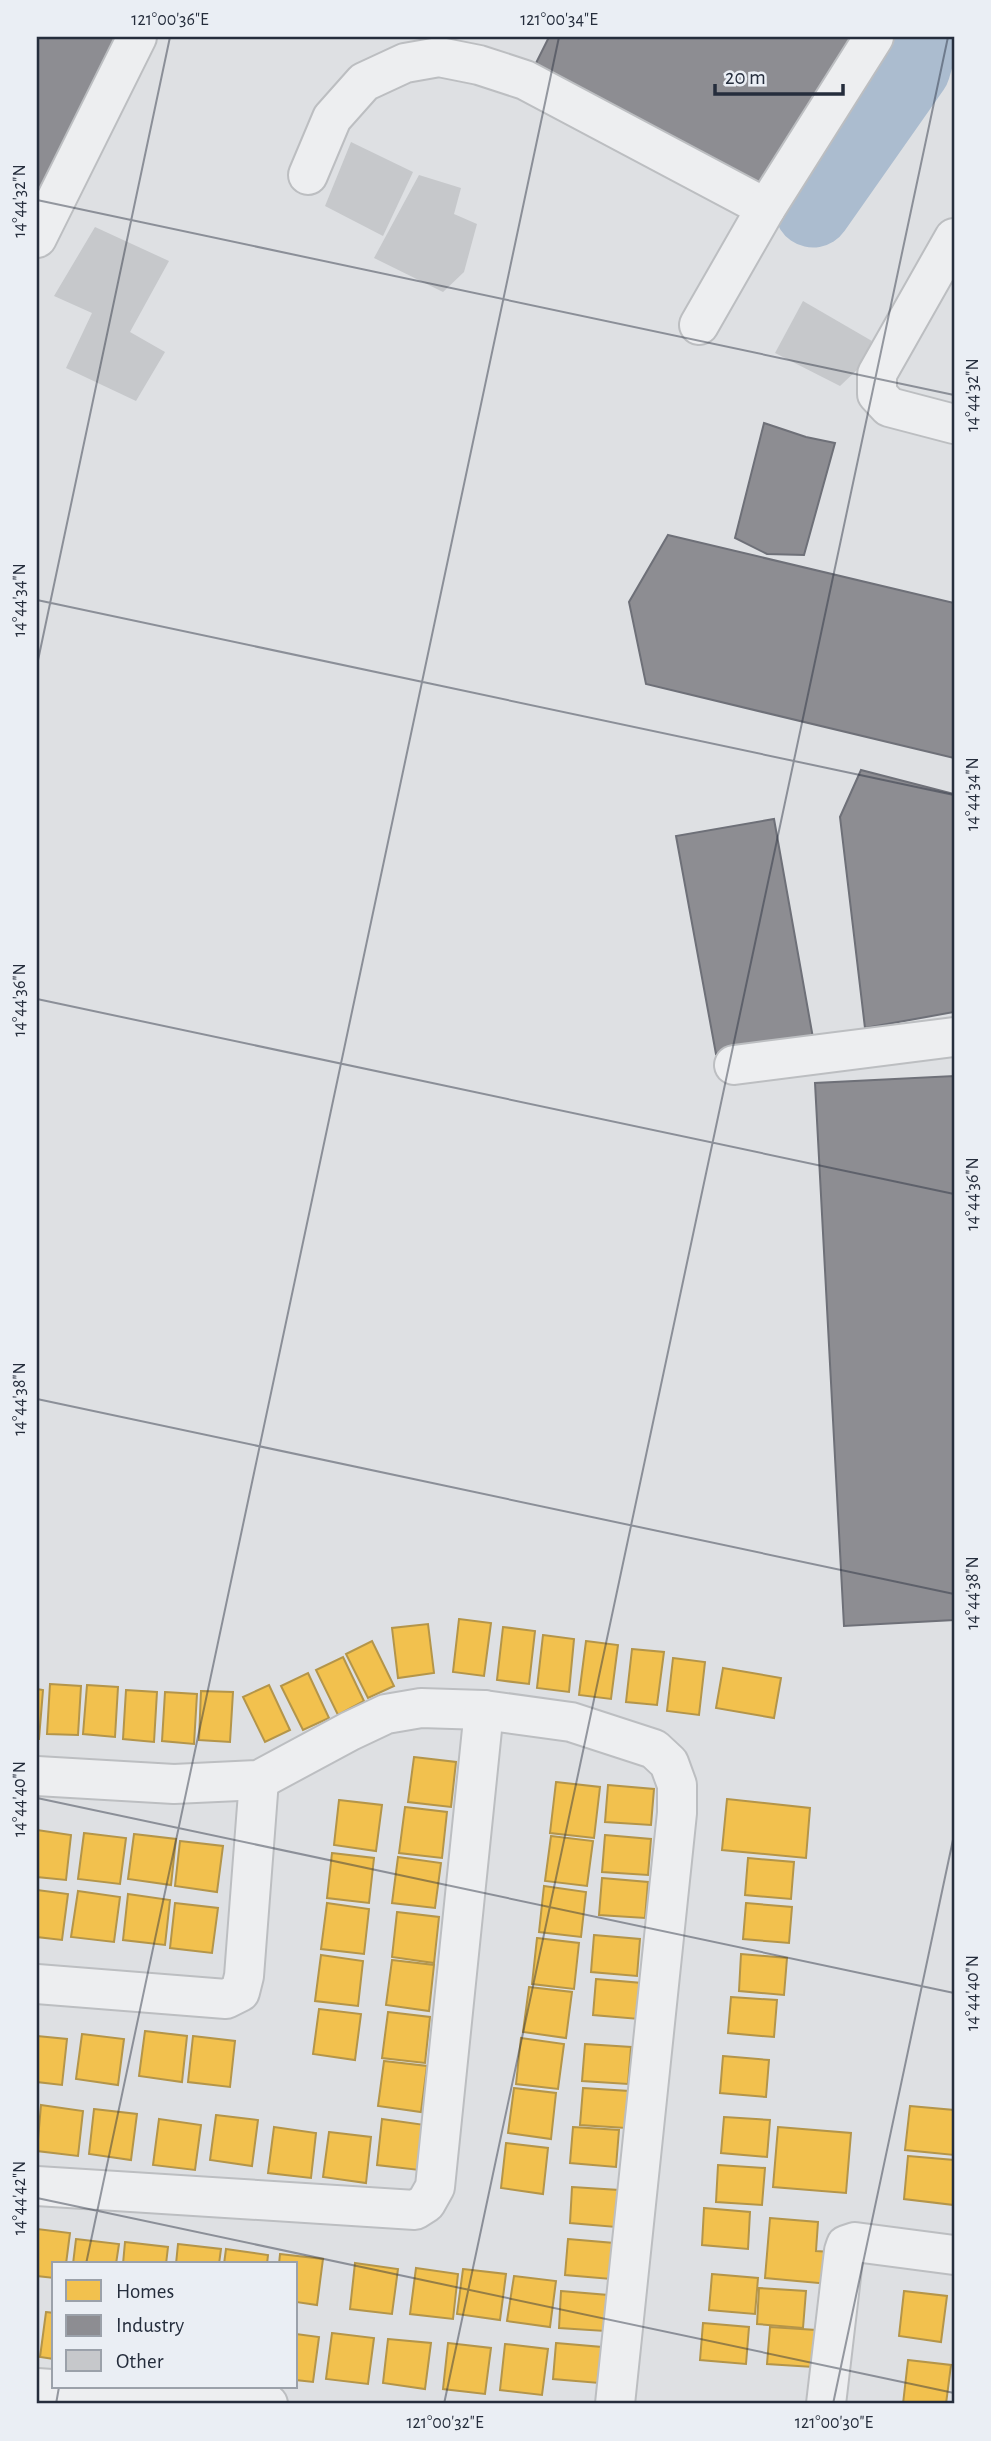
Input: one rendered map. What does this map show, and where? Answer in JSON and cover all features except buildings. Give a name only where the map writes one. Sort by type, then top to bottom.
[{"type":"street","points":[[37,238],[137,37]]},
{"type":"street","points":[[699,325],[766,208],[874,37]]},
{"type":"street","points":[[308,174],[332,118],[364,82],[405,63],[439,57],[479,65],[525,80],[766,208]]},
{"type":"street","points":[[954,238],[877,374],[877,394],[889,407],[954,424]]},
{"type":"street","points":[[734,1065],[954,1037]]},
{"type":"street","points":[[37,1776],[174,1784],[259,1780],[386,1714],[421,1708],[484,1710],[571,1722],[654,1749],[670,1763],[677,1785],[677,1812],[615,2404]]},
{"type":"street","points":[[37,2186],[415,2210],[426,2203],[435,2187],[484,1710]]},
{"type":"street","points":[[37,1984],[226,1999],[240,1992],[244,1976],[259,1780]]},
{"type":"street","points":[[826,2404],[846,2245],[855,2242],[954,2255]]},
{"type":"street","points":[[37,2388],[268,2404]]},
{"type":"waterway","points":[[813,209],[912,68],[921,37]]}]
